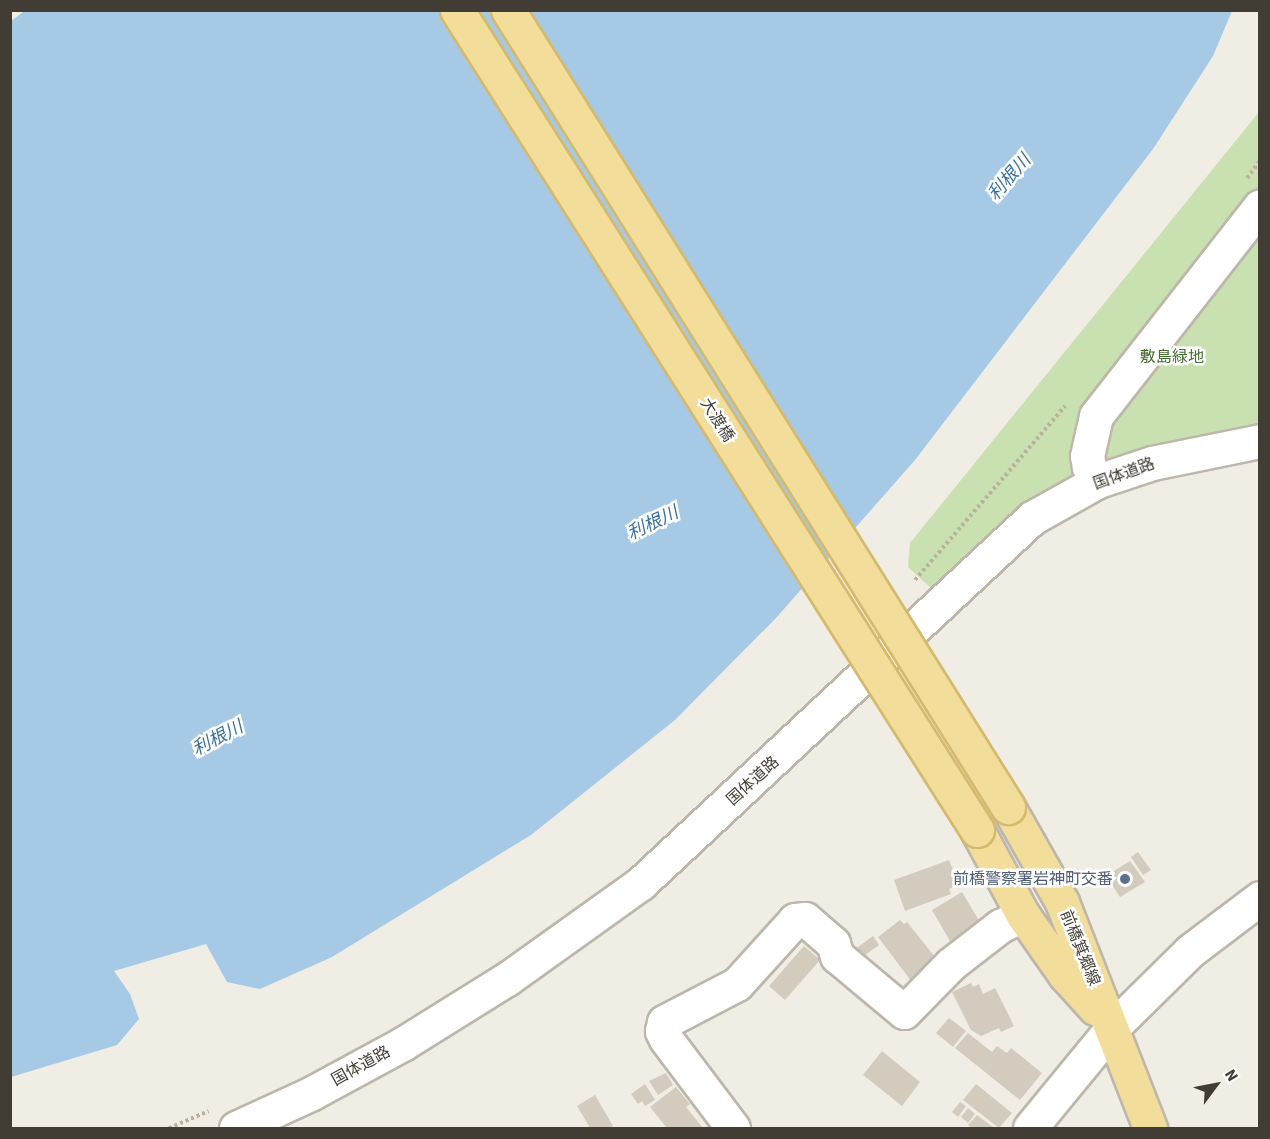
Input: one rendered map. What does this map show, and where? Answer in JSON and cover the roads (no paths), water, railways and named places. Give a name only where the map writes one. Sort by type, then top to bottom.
[{"type":"main road","name":"大渡橋","points":[[458,10],[977,830]]},
{"type":"main road","name":"前橋箕郷線","points":[[508,10],[1008,807],[1062,902],[1150,1128]]},
{"type":"main road","name":"前橋箕郷線","points":[[977,830],[1023,915],[1065,975],[1112,1028]]},
{"type":"street","points":[[1098,481],[1089,467],[1087,456],[1096,416],[1252,193]]},
{"type":"street","name":"国体道路","points":[[224,1119],[312,1093],[404,1043],[507,979],[641,883],[802,736],[1032,518],[1098,481],[1152,463],[1260,441]]},
{"type":"street","points":[[1030,1128],[1112,1028],[1190,951],[1260,898]]},
{"type":"street","points":[[733,1128],[666,1039],[662,1031],[664,1022],[737,984],[795,920],[805,919],[833,943],[837,956],[904,1012],[951,964],[1000,926],[1023,915]]},
{"type":"water","name":"利根川","points":[[26,10],[1232,11],[1213,56],[1153,149],[915,460],[776,618],[675,720],[531,835],[332,957],[260,989],[227,982],[206,944],[114,971],[130,994],[139,1019],[117,1045],[11,1077],[11,21]]},
{"type":"place","name":"前橋警察署岩神町交番","points":[[1125,879]]},
{"type":"park label","name":"敷島緑地","points":[[1172,357]]}]
